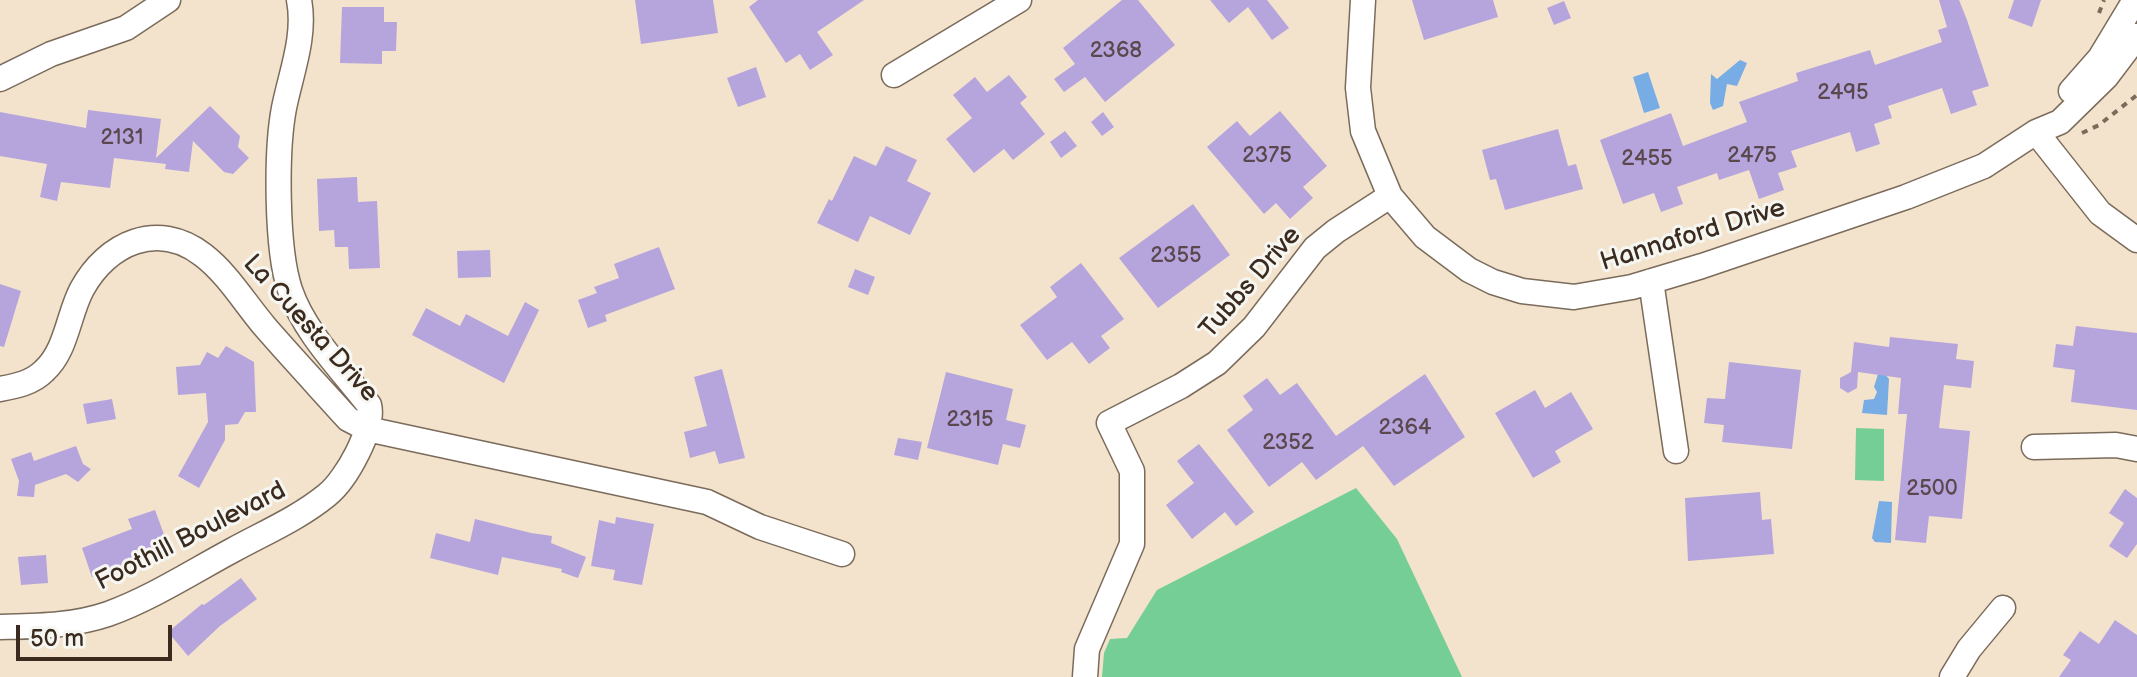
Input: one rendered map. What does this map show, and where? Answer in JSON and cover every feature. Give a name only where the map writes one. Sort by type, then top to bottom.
[{"type":"street","points":[[0,79],[51,54],[126,28],[168,0]]},
{"type":"street","points":[[299,0],[299,38],[279,144],[286,273],[290,291],[310,328],[369,405],[372,416],[367,429]]},
{"type":"street","points":[[894,75],[1019,0]]},
{"type":"street","name":"Hannaford Drive","points":[[1363,0],[1358,88],[1363,131],[1390,196],[1445,255],[1493,282],[1522,291],[1574,297],[1651,281],[1716,261],[1958,178],[1984,166],[2036,132],[2060,122],[2106,77],[2137,36]]},
{"type":"street","points":[[2135,0],[2100,58],[2047,114],[2036,132],[2100,213],[2137,240]]},
{"type":"street","name":"Tubbs Drive","points":[[1085,677],[1087,649],[1132,544],[1132,471],[1109,423],[1181,386],[1217,363],[1263,316],[1315,248],[1390,196]]},
{"type":"street","name":"La Cuesta Drive","points":[[0,389],[28,382],[45,371],[62,343],[82,289],[110,253],[143,237],[160,237],[180,242],[203,255],[348,419],[367,429],[707,502],[760,527],[842,554]]},
{"type":"street","points":[[1651,281],[1676,451]]},
{"type":"street","name":"Foothill Boulevard","points":[[0,627],[49,626],[85,621],[109,614],[187,576],[327,496],[348,469],[367,429]]},
{"type":"street","points":[[2034,447],[2116,445],[2137,449]]},
{"type":"street","points":[[1952,677],[1969,649],[2003,608]]},
{"type":"path","points":[[2077,136],[2099,125],[2137,95]]},
{"type":"green space","points":[[1856,428],[1884,429],[1884,481],[1855,480]]},
{"type":"green space","points":[[1356,488],[1397,539],[1462,677],[1102,677],[1104,653],[1110,639],[1127,638],[1157,590]]},
{"type":"water","points":[[1740,60],[1747,63],[1737,86],[1727,84],[1723,106],[1713,110],[1710,103],[1711,74],[1717,79]]},
{"type":"water","points":[[1648,72],[1660,108],[1644,113],[1633,77]]},
{"type":"water","points":[[1884,373],[1889,379],[1887,415],[1862,413],[1864,400],[1874,399],[1877,392],[1874,387],[1878,374]]},
{"type":"water","points":[[1879,501],[1892,502],[1891,543],[1875,542],[1872,538]]},
{"type":"building","points":[[635,0],[713,0],[718,33],[641,44]]},
{"type":"building","points":[[758,0],[864,0],[817,32],[833,55],[810,70],[800,54],[786,63],[749,7]]},
{"type":"building","points":[[1122,0],[1138,0],[1175,45],[1105,102],[1085,77],[1064,92],[1054,79],[1075,64],[1063,48]]},
{"type":"building","points":[[1210,0],[1267,0],[1289,28],[1272,40],[1248,7],[1229,23]]},
{"type":"building","points":[[1412,0],[1493,0],[1498,17],[1424,40]]},
{"type":"building","points":[[1939,0],[1959,0],[1967,20],[1989,86],[1972,91],[1977,105],[1951,114],[1942,88],[1888,106],[1892,118],[1874,124],[1880,144],[1856,152],[1850,132],[1791,151],[1797,167],[1778,173],[1784,190],[1759,199],[1749,170],[1719,180],[1717,173],[1677,187],[1683,204],[1661,212],[1654,193],[1623,204],[1600,140],[1671,113],[1683,146],[1747,122],[1739,102],[1798,81],[1796,73],[1870,50],[1875,65],[1942,42],[1938,30],[1947,27]]},
{"type":"building","points":[[2014,0],[2041,0],[2032,27],[2008,18]]},
{"type":"building","points":[[1564,1],[1571,18],[1554,25],[1547,8]]},
{"type":"building","points":[[342,7],[384,7],[384,22],[397,22],[396,51],[382,51],[382,64],[340,63]]},
{"type":"building","points":[[756,67],[766,97],[738,107],[727,78]]},
{"type":"building","points":[[1009,75],[1027,97],[1020,103],[1045,134],[1013,160],[1004,149],[974,173],[946,139],[972,118],[953,95],[975,77],[987,92]]},
{"type":"building","points":[[210,106],[240,136],[238,147],[249,158],[233,174],[224,172],[193,141],[189,172],[165,169],[166,164],[114,158],[110,188],[61,182],[57,201],[40,197],[47,164],[0,156],[0,112],[86,128],[88,110],[161,119],[156,158]]},
{"type":"building","points":[[1280,111],[1327,166],[1303,187],[1313,198],[1290,219],[1276,203],[1264,214],[1207,147],[1237,121],[1250,136]]},
{"type":"building","points":[[1103,112],[1114,127],[1102,136],[1091,122]]},
{"type":"building","points":[[1558,129],[1568,166],[1576,164],[1583,189],[1505,210],[1496,179],[1490,180],[1482,150]]},
{"type":"building","points":[[1065,131],[1077,146],[1061,158],[1050,142]]},
{"type":"building","points":[[886,146],[917,160],[907,181],[931,193],[910,235],[870,216],[858,242],[817,223],[829,199],[832,201],[854,156],[876,166]]},
{"type":"building","points":[[357,177],[358,202],[377,201],[380,268],[349,269],[348,247],[335,247],[334,230],[319,231],[317,179]]},
{"type":"building","points":[[1193,204],[1230,255],[1158,308],[1119,258]]},
{"type":"building","points":[[659,247],[675,289],[605,315],[607,321],[588,328],[578,300],[597,293],[594,287],[619,278],[614,264]]},
{"type":"building","points":[[490,250],[491,277],[458,278],[457,251]]},
{"type":"building","points":[[1081,263],[1124,319],[1101,336],[1110,348],[1089,364],[1072,342],[1047,360],[1020,325],[1057,297],[1050,287]]},
{"type":"building","points":[[855,269],[875,277],[868,295],[848,287]]},
{"type":"building","points":[[0,284],[21,291],[4,347],[0,346]]},
{"type":"building","points":[[525,302],[539,310],[504,383],[412,335],[426,308],[460,326],[466,314],[508,336]]},
{"type":"building","points":[[2076,326],[2137,333],[2137,410],[2071,402],[2075,370],[2053,367],[2056,344],[2073,346]]},
{"type":"building","points":[[1890,337],[1958,344],[1956,359],[1974,361],[1971,388],[1944,385],[1939,428],[1970,431],[1962,519],[1929,516],[1926,543],[1895,540],[1907,414],[1898,414],[1901,378],[1858,372],[1857,388],[1848,393],[1840,388],[1840,378],[1851,372],[1854,342],[1889,347]]},
{"type":"building","points":[[226,346],[254,362],[256,412],[245,412],[238,424],[225,425],[225,440],[199,488],[178,476],[208,422],[206,393],[178,395],[176,367],[200,365],[207,352],[218,358]]},
{"type":"building","points":[[1729,362],[1801,370],[1792,449],[1722,442],[1724,425],[1704,423],[1707,398],[1725,399]]},
{"type":"building","points":[[722,369],[745,458],[719,464],[715,451],[690,458],[684,432],[707,426],[694,377]]},
{"type":"building","points":[[946,372],[1013,389],[1006,420],[1026,425],[1020,448],[1003,444],[998,465],[927,448]]},
{"type":"building","points":[[1425,374],[1465,437],[1394,486],[1363,446],[1316,480],[1302,462],[1269,487],[1227,430],[1253,410],[1243,396],[1267,378],[1280,395],[1297,383],[1336,436]]},
{"type":"building","points":[[1535,390],[1545,408],[1571,392],[1593,429],[1555,451],[1561,462],[1533,478],[1495,413]]},
{"type":"building","points":[[112,399],[116,419],[87,424],[83,404]]},
{"type":"building","points":[[898,438],[922,442],[918,460],[894,455]]},
{"type":"building","points":[[1199,444],[1254,512],[1236,526],[1225,512],[1192,539],[1166,505],[1194,483],[1177,461]]},
{"type":"building","points":[[76,446],[83,464],[91,469],[78,482],[66,474],[35,485],[34,497],[17,496],[19,481],[11,459],[31,452],[34,461]]},
{"type":"building","points":[[2125,489],[2137,498],[2137,544],[2127,558],[2109,546],[2124,523],[2109,513]]},
{"type":"building","points":[[1760,492],[1762,520],[1771,519],[1774,554],[1688,561],[1685,498]]},
{"type":"building","points":[[155,510],[169,548],[92,577],[82,548],[132,529],[128,519]]},
{"type":"building","points":[[616,517],[654,524],[642,585],[613,580],[615,570],[591,566],[599,520],[615,524]]},
{"type":"building","points":[[475,519],[552,536],[551,543],[586,557],[578,578],[561,572],[562,569],[502,557],[498,575],[430,558],[436,533],[470,542]]},
{"type":"building","points":[[46,555],[48,583],[21,585],[18,557]]},
{"type":"building","points":[[241,578],[257,599],[220,626],[188,656],[168,632]]},
{"type":"building","points":[[2115,620],[2137,635],[2137,677],[2059,677],[2071,660],[2063,655],[2080,631],[2099,644]]}]
